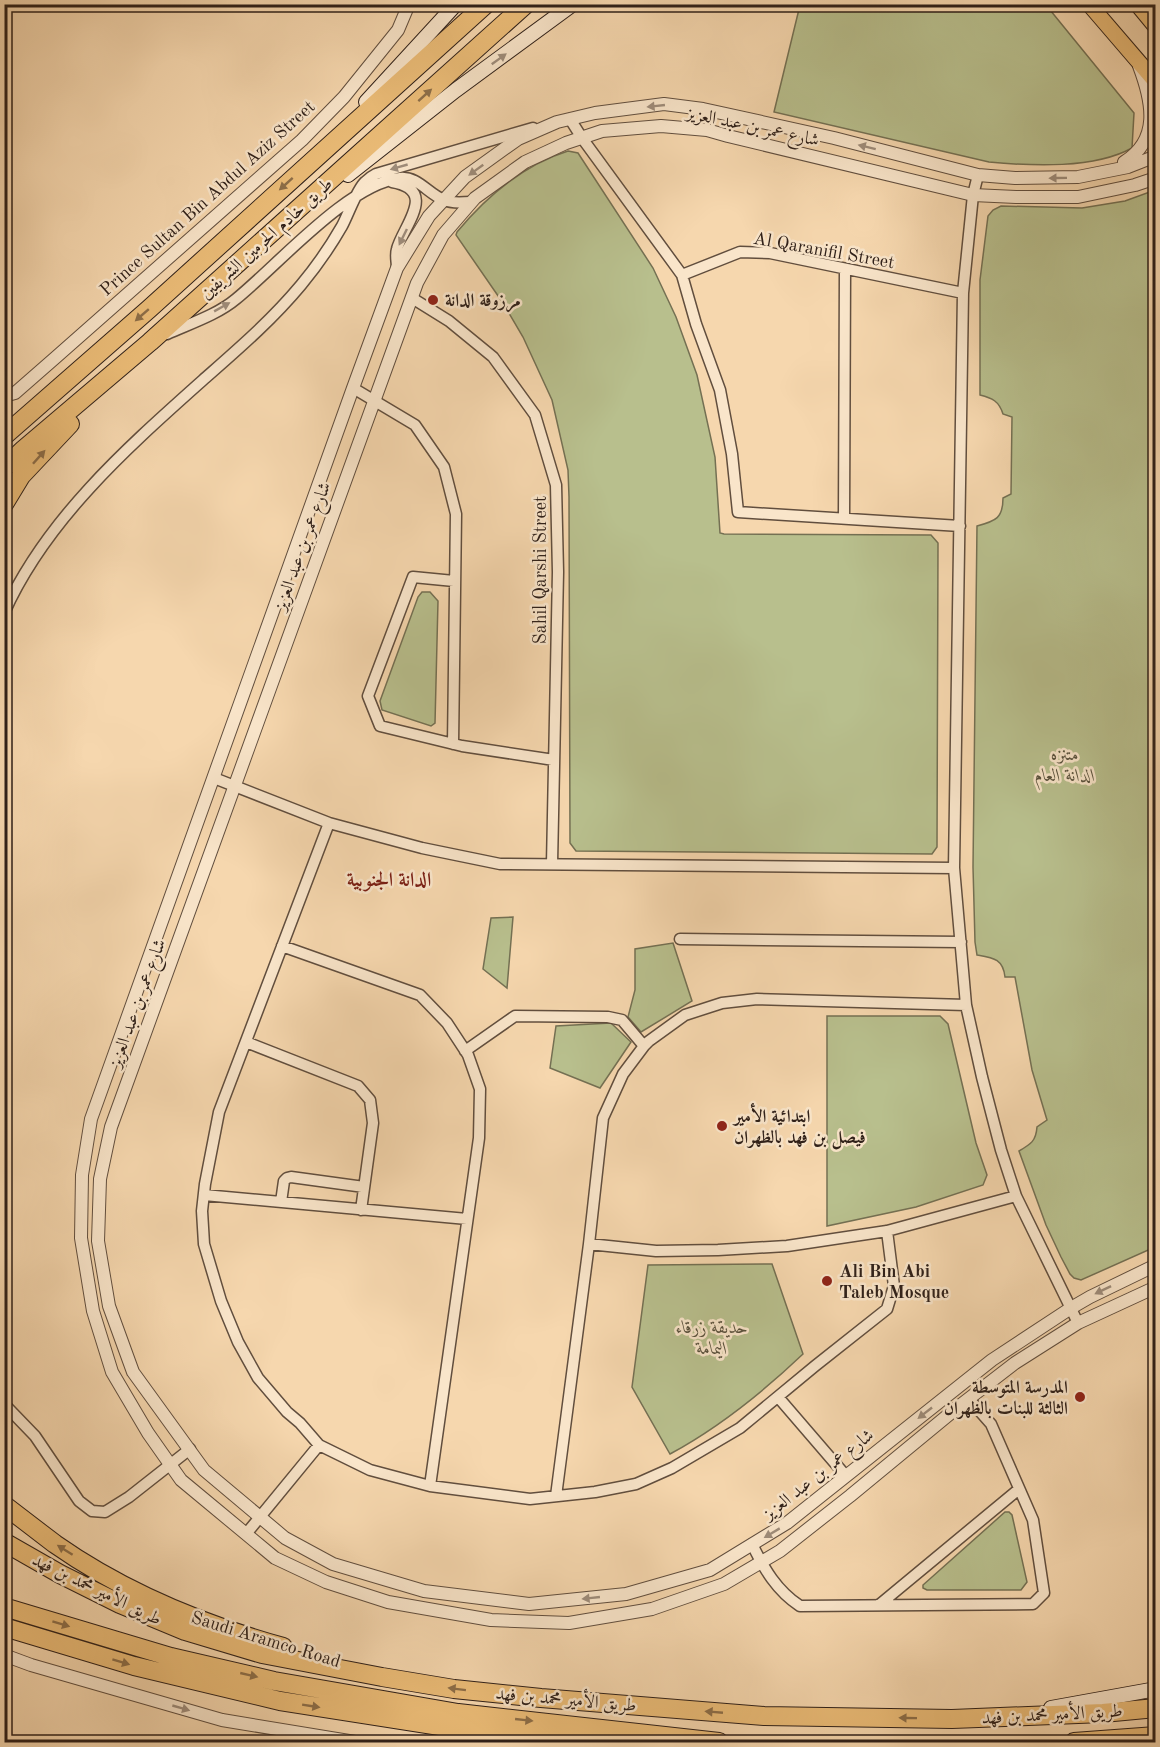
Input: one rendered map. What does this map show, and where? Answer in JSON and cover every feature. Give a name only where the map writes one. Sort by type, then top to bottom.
[{"type":"highway","name":"طريق خادم الحرمين الشريفين","points":[[4,436],[149,309],[486,4]]},
{"type":"highway","name":"طريق خادم الحرمين الشريفين","points":[[4,468],[150,342],[526,4]]},
{"type":"highway","points":[[4,504],[21,477],[57,437],[150,342]]},
{"type":"highway","points":[[4,421],[95,356]]},
{"type":"highway","name":"Saudi Aramco Road","points":[[4,1505],[56,1545],[110,1578],[188,1615],[270,1643],[412,1682]]},
{"type":"highway","name":"طريق الأمير محمد بن فهد","points":[[4,1542],[100,1594],[185,1631],[262,1653],[454,1689],[764,1716],[952,1719],[1102,1713],[1155,1708]]},
{"type":"highway","name":"طريق الأمير محمد بن فهد","points":[[4,1607],[171,1657],[274,1681],[458,1713],[718,1743]]},
{"type":"highway","points":[[4,1627],[134,1666],[280,1701],[459,1729],[599,1743]]},
{"type":"highway","name":"طريق الأمير محمد بن فهد","points":[[1074,1743],[1155,1736]]},
{"type":"main road","points":[[315,158],[456,4]]},
{"type":"main road","points":[[207,291],[386,144],[573,4]]},
{"type":"main road","points":[[1089,4],[1155,82]]},
{"type":"main road","points":[[1137,4],[1155,27]]},
{"type":"main road","points":[[952,1719],[1064,1706],[1155,1689]]},
{"type":"street","name":"Prince Sultan Bin Abdul Aziz Street","points":[[4,396],[15,393],[302,140],[344,97],[398,30],[409,4]]},
{"type":"street","points":[[1097,174],[1135,157],[1150,140],[1155,116],[1152,100],[1136,60]]},
{"type":"street","points":[[4,613],[34,560],[59,524],[99,477],[167,412],[266,324],[326,253],[363,183],[376,174],[557,122],[595,113],[664,104],[704,109],[834,138],[978,175],[1025,178],[1078,177],[1128,167],[1155,156]]},
{"type":"street","points":[[570,119],[681,275],[720,390],[732,454],[738,512],[960,526]]},
{"type":"street","points":[[557,122],[518,139],[465,177],[429,216],[397,268],[91,1119],[82,1175],[81,1238],[93,1311],[112,1372],[148,1432],[181,1480],[275,1558],[326,1582],[388,1602],[491,1620],[569,1623],[652,1609],[724,1584],[762,1563],[842,1503],[1015,1363],[1078,1323],[1155,1287]]},
{"type":"street","name":"شارع عمر بن عبد العزيز","points":[[1155,178],[1135,185],[1078,197],[973,195],[707,130],[661,126],[602,131],[566,143],[525,162],[471,202],[444,235],[417,283],[111,1127],[99,1179],[98,1241],[109,1306],[133,1372],[204,1470],[285,1538],[333,1564],[424,1591],[529,1604],[626,1594],[710,1570],[787,1523],[992,1360],[1071,1308],[1155,1265]]},
{"type":"street","points":[[978,175],[973,195],[963,293],[954,868],[966,1005],[990,1108],[1016,1196],[1078,1323]]},
{"type":"street","points":[[150,342],[234,300],[326,219],[357,195],[378,185],[398,178],[409,178],[444,200],[471,202]]},
{"type":"street","points":[[389,182],[401,184],[410,189],[415,195],[416,203],[415,211],[396,251],[397,268]]},
{"type":"street","name":"Al Qaranifil Street","points":[[681,275],[740,252],[770,253],[963,293]]},
{"type":"street","points":[[844,519],[845,269]]},
{"type":"street","name":"Sahil Qarshi Street","points":[[412,298],[449,321],[493,357],[536,415],[556,485],[558,572],[552,864]]},
{"type":"street","points":[[353,388],[415,425],[444,466],[456,514],[453,744]]},
{"type":"street","points":[[454,581],[413,577],[368,696],[380,726],[453,744],[554,760]]},
{"type":"street","points":[[213,778],[329,823],[423,848],[500,864],[954,868]]},
{"type":"street","points":[[329,823],[219,1112],[202,1211],[204,1244],[221,1300],[238,1342],[258,1378],[319,1445],[370,1470],[430,1486],[530,1499],[636,1484],[672,1468],[740,1428],[887,1309],[894,1286],[887,1231]]},
{"type":"street","points":[[680,939],[961,942]]},
{"type":"street","points":[[282,946],[420,995],[447,1023],[465,1051],[480,1089],[479,1138],[430,1486]]},
{"type":"street","points":[[556,1496],[603,1118],[623,1074],[644,1046],[685,1015],[745,1000],[966,1005]]},
{"type":"street","points":[[465,1051],[515,1016],[616,1018],[622,1020],[644,1046]]},
{"type":"street","points":[[246,1042],[358,1086],[370,1100],[373,1123],[361,1210]]},
{"type":"street","points":[[281,1202],[284,1181],[291,1177],[364,1187]]},
{"type":"street","points":[[204,1195],[467,1219]]},
{"type":"street","points":[[589,1244],[656,1251],[787,1246],[887,1231],[1016,1196]]},
{"type":"street","points":[[778,1397],[846,1476]]},
{"type":"street","points":[[752,1544],[785,1596],[800,1606],[1033,1604],[1044,1593],[1033,1520],[991,1424],[969,1399]]},
{"type":"street","points":[[7,1407],[35,1436],[79,1501],[92,1511],[105,1512],[129,1497],[190,1449]]},
{"type":"street","points":[[246,1534],[319,1445]]},
{"type":"street","points":[[879,1605],[1019,1488]]},
{"type":"street","points":[[4,1655],[222,1720],[355,1743]]},
{"type":"green space","points":[[800,5],[1046,5],[1134,113],[1132,148],[1100,160],[1081,163],[1043,165],[989,162],[774,112]]},
{"type":"green space","points":[[568,151],[578,153],[653,268],[676,317],[697,375],[715,457],[720,533],[931,535],[938,543],[937,847],[932,854],[576,851],[570,843],[568,470],[552,400],[523,337],[503,303],[456,235],[481,206],[507,183],[536,164]]},
{"type":"green space","name":"متنزه الدانة العام","points":[[1155,190],[1155,1247],[1081,1280],[1070,1274],[1061,1257],[1046,1225],[1019,1151],[1032,1142],[1037,1127],[1047,1120],[1032,1070],[1015,977],[1005,977],[1002,966],[997,960],[977,955],[975,942],[973,867],[977,526],[997,518],[1002,510],[1003,498],[1011,494],[1012,417],[1003,414],[994,401],[980,395],[980,280],[988,216],[993,210],[1001,206],[1082,208],[1125,201]]},
{"type":"green space","points":[[422,592],[430,592],[438,601],[435,723],[431,726],[382,710],[380,701],[418,597]]},
{"type":"green space","points":[[513,917],[507,988],[483,969],[491,918]]},
{"type":"green space","points":[[673,943],[692,1001],[641,1032],[628,1017],[635,990],[635,949]]},
{"type":"green space","points":[[827,1016],[940,1016],[948,1024],[976,1143],[987,1175],[983,1185],[916,1207],[827,1226]]},
{"type":"green space","points":[[611,1023],[631,1042],[600,1088],[550,1068],[556,1026]]},
{"type":"green space","name":"حديقة زرقاء اليمامة","points":[[772,1264],[803,1354],[740,1408],[670,1454],[632,1387],[648,1265]]},
{"type":"green space","points":[[1005,1512],[1012,1515],[1027,1582],[1021,1590],[927,1590],[923,1588],[923,1585]]},
{"type":"place","name":"مرزوقة الدانة","points":[[433,300]]},
{"type":"place","name":"ابتدائية الأمير فيصل بن فهد بالظهران","points":[[722,1126]]},
{"type":"place","name":"Ali Bin Abi Taleb Mosque","points":[[827,1281]]},
{"type":"place","name":"المدرسة المتوسطة الثالثة للبنات بالظهران","points":[[1080,1397]]},
{"type":"district","name":"الدانة الجنوبية","points":[[389,879]]}]
